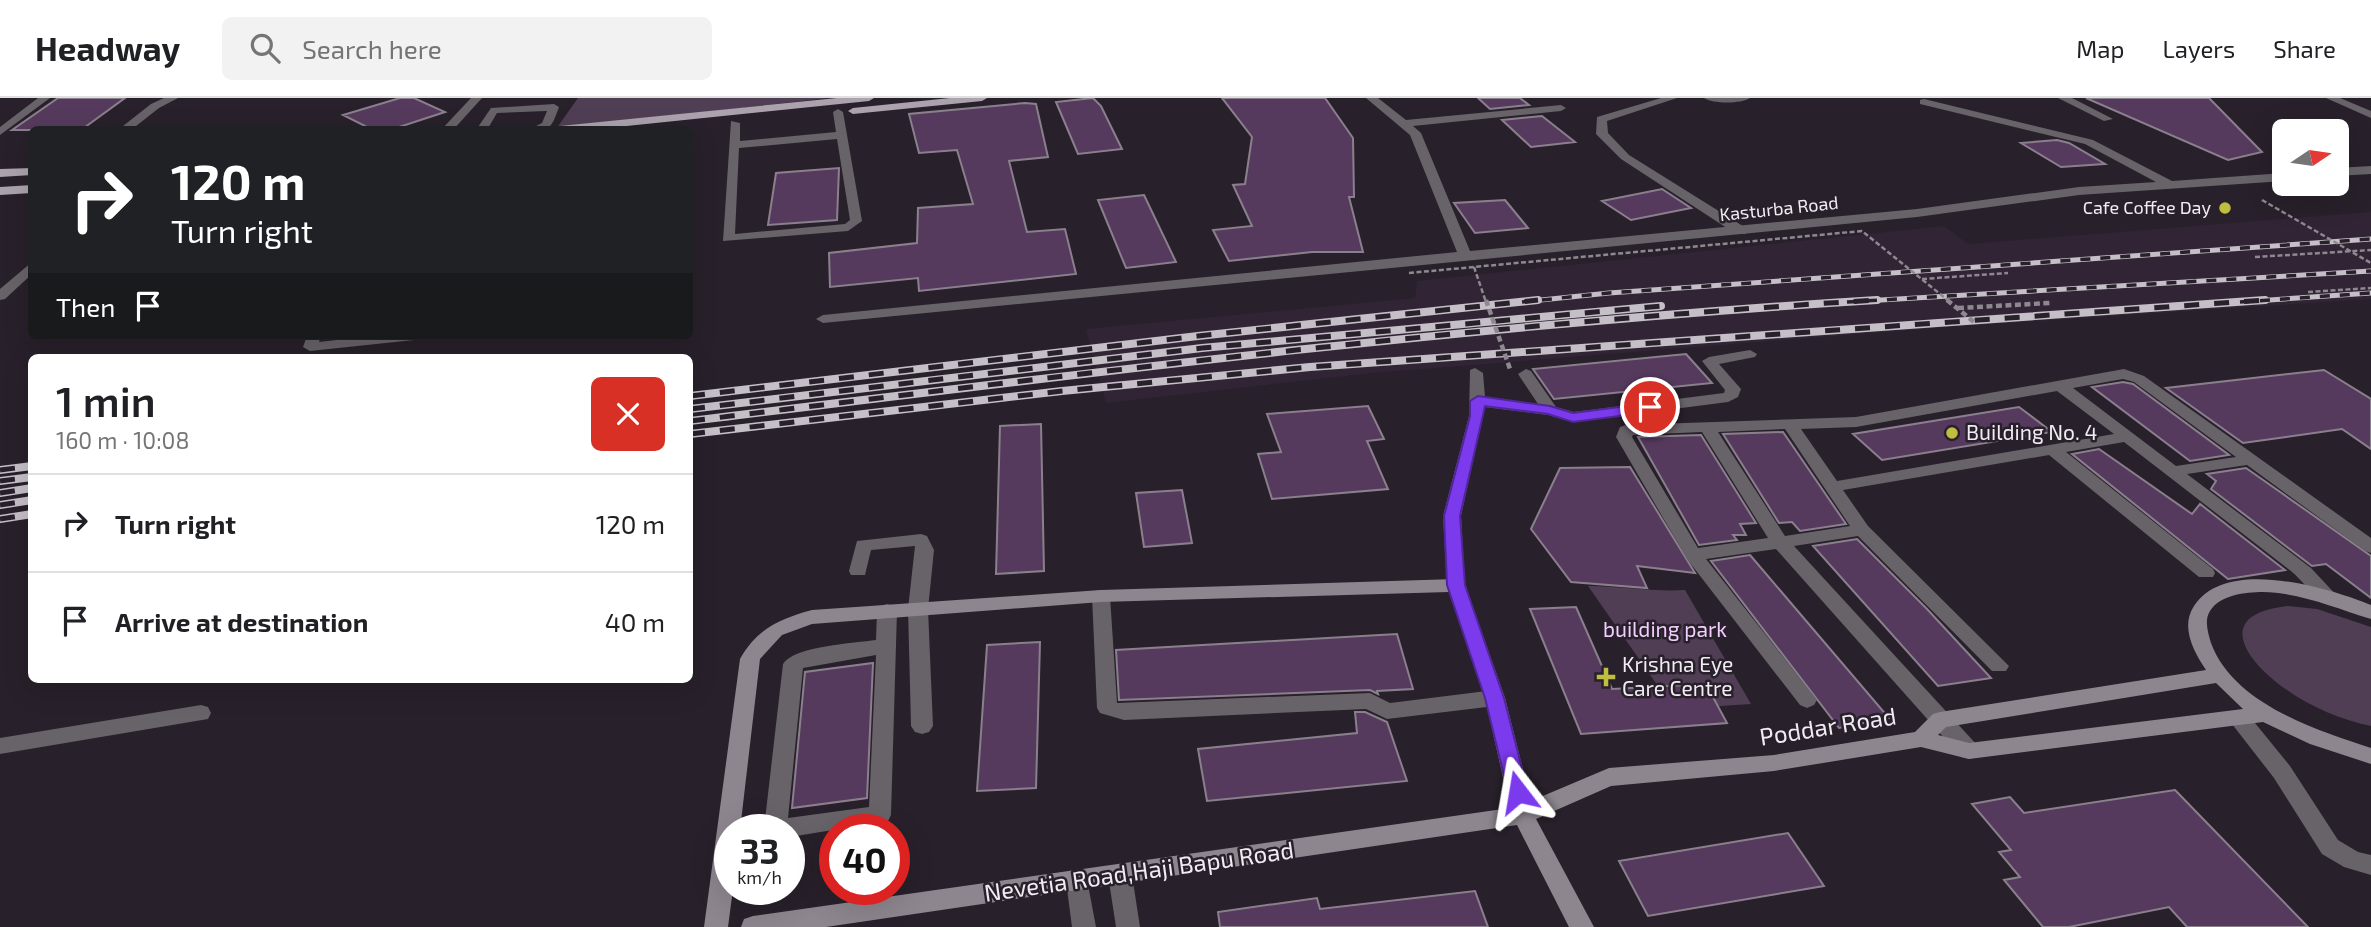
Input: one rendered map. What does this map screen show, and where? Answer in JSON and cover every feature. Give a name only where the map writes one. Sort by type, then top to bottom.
[{"type":"main road","points":[[590,126],[869,98]]},
{"type":"main road","points":[[693,128],[982,98]]},
{"type":"main road","points":[[0,173],[28,171]]},
{"type":"main road","points":[[0,191],[28,189]]},
{"type":"street","points":[[0,132],[45,98]]},
{"type":"street","points":[[128,126],[155,106],[173,98]]},
{"type":"street","points":[[450,126],[477,98]]},
{"type":"street","points":[[1371,98],[1415,133],[1465,255]]},
{"type":"street","points":[[1672,98],[1601,119],[1602,134],[1625,157],[1741,231]]},
{"type":"street","points":[[1709,98],[1745,98]]},
{"type":"street","points":[[2063,98],[2108,119]]},
{"type":"street","points":[[2330,98],[2369,112]]},
{"type":"street","points":[[1924,102],[2089,142],[2167,183]]},
{"type":"street","points":[[482,126],[495,110],[554,107],[547,125],[544,126]]},
{"type":"street","points":[[1404,124],[1561,108]]},
{"type":"street","points":[[735,123],[728,238],[848,227],[856,221],[838,112]]},
{"type":"street","points":[[735,145],[842,135]]},
{"type":"street","points":[[2349,171],[2371,170]]},
{"type":"street","name":"Kasturba Road","points":[[823,319],[1465,255],[1741,231],[2167,183],[2272,178]]},
{"type":"street","points":[[0,296],[28,270]]},
{"type":"street","points":[[313,340],[310,347],[394,340]]},
{"type":"street","points":[[1478,401],[1550,410],[1573,418],[1728,397],[1733,394],[1733,390],[1709,360],[1750,354]]},
{"type":"street","points":[[1475,373],[1477,416],[1452,516],[1456,585],[1495,698],[1524,816],[1582,927]]},
{"type":"street","points":[[1526,374],[1550,410]]},
{"type":"street","points":[[1807,700],[1693,555],[1623,433],[1633,428],[1856,422],[2116,375],[2133,376],[2371,547]]},
{"type":"street","points":[[2060,385],[2304,572],[2330,598]]},
{"type":"street","points":[[1790,425],[1862,530],[1999,666]]},
{"type":"street","points":[[1707,427],[1780,542],[1969,751]]},
{"type":"street","points":[[1832,487],[2127,437]]},
{"type":"street","points":[[2053,450],[2206,573]]},
{"type":"street","points":[[2173,471],[2251,460]]},
{"type":"street","points":[[1693,555],[1862,530]]},
{"type":"street","points":[[858,572],[863,544],[921,540],[925,550],[918,609],[922,726]]},
{"type":"street","points":[[716,927],[750,659],[759,643],[774,629],[812,617],[1101,596],[1456,585]]},
{"type":"street","points":[[2371,612],[2330,598],[2270,586],[2237,588],[2211,597],[2198,612],[2197,634],[2209,659],[2221,675],[2265,714],[2330,743],[2371,756]]},
{"type":"street","points":[[1101,596],[1107,708],[1124,712],[1370,701],[1387,712],[1495,698]]},
{"type":"street","points":[[880,814],[887,611]]},
{"type":"street","points":[[819,826],[790,828],[778,825],[776,820],[793,664],[804,658],[886,646]]},
{"type":"street","points":[[1940,720],[2221,675]]},
{"type":"street","points":[[0,746],[201,713]]},
{"type":"street","points":[[1921,739],[1969,751],[2265,714]]},
{"type":"street","points":[[2239,718],[2282,772],[2330,846],[2352,860],[2371,865]]},
{"type":"street","name":"Poddar Road","points":[[1524,816],[1556,798],[1609,777],[1774,763],[1921,739],[1940,720]]},
{"type":"street","name":"Nevetia Road,Haji Bapu Road","points":[[753,927],[810,924],[1077,881],[1524,816]]},
{"type":"street","points":[[1120,875],[1128,927]]},
{"type":"street","points":[[1077,881],[1084,927]]},
{"type":"path","points":[[2262,200],[2371,263]]},
{"type":"path","points":[[1409,273],[1862,231],[1974,322]]},
{"type":"path","points":[[2255,257],[2371,250]]},
{"type":"path","points":[[1474,267],[1510,369]]},
{"type":"path","points":[[1922,279],[2008,272]]},
{"type":"path","points":[[2308,292],[2371,288]]},
{"type":"path","points":[[1958,308],[2050,303]]},
{"type":"shaded area","points":[[2371,212],[2371,299],[1959,326],[1372,373],[1106,403],[1086,329],[1415,298],[1417,281],[1944,226],[1968,244]]},
{"type":"green space","points":[[578,98],[829,98],[582,126],[558,126]]},
{"type":"green space","name":"building park","points":[[1588,586],[1685,590],[1751,704],[1674,709]]},
{"type":"green space","points":[[2288,606],[2317,609],[2371,627],[2371,726],[2327,712],[2306,702],[2272,678],[2249,653],[2243,640],[2243,628],[2250,618],[2264,611]]},
{"type":"building","points":[[58,98],[125,98],[86,126],[28,126],[28,130],[12,130]]},
{"type":"building","points":[[400,98],[414,98],[445,112],[402,126],[365,126],[343,115]]},
{"type":"building","points":[[1093,98],[1101,106],[1122,149],[1078,154],[1056,102]]},
{"type":"building","points":[[1222,98],[1325,98],[1353,138],[1354,197],[1349,197],[1363,252],[1312,252],[1229,261],[1213,230],[1252,226],[1233,185],[1245,184],[1252,137]]},
{"type":"building","points":[[1478,98],[1520,98],[1529,105],[1490,109]]},
{"type":"building","points":[[2086,98],[2209,98],[2262,152],[2228,160]]},
{"type":"building","points":[[1036,104],[1048,157],[1009,161],[1027,232],[1065,229],[1076,274],[919,291],[918,278],[830,287],[829,253],[917,243],[918,208],[973,204],[957,150],[919,153],[909,114]]},
{"type":"building","points":[[1542,116],[1575,142],[1531,147],[1502,120]]},
{"type":"building","points":[[2057,140],[2069,143],[2105,164],[2061,167],[2021,143]]},
{"type":"building","points":[[839,168],[837,220],[768,225],[776,173]]},
{"type":"building","points":[[1662,189],[1691,208],[1631,220],[1602,201]]},
{"type":"building","points":[[1144,195],[1176,262],[1126,268],[1098,200]]},
{"type":"building","points":[[1505,200],[1528,228],[1475,233],[1454,203]]},
{"type":"building","points":[[1686,354],[1712,383],[1554,399],[1533,369]]},
{"type":"building","points":[[2324,370],[2371,399],[2371,449],[2342,429],[2243,443],[2166,388]]},
{"type":"building","points":[[2123,382],[2133,384],[2229,455],[2190,461],[2092,387]]},
{"type":"building","points":[[1368,406],[1384,439],[1367,441],[1388,489],[1272,499],[1258,454],[1281,452],[1267,414]]},
{"type":"building","name":"Building No. 4","points":[[2019,407],[2052,432],[1882,460],[1853,434]]},
{"type":"building","points":[[1041,424],[1044,571],[996,574],[1000,426]]},
{"type":"building","points":[[1783,432],[1846,524],[1800,531],[1792,522],[1779,523],[1723,434]]},
{"type":"building","points":[[1701,435],[1756,523],[1740,524],[1746,535],[1733,535],[1737,540],[1699,545],[1638,437]]},
{"type":"building","points":[[2099,449],[2192,514],[2200,504],[2285,570],[2228,579],[2072,454]]},
{"type":"building","points":[[1630,467],[1695,573],[1637,566],[1647,588],[1571,582],[1531,529],[1560,468]]},
{"type":"building","points":[[2246,468],[2371,556],[2371,598],[2326,564],[2312,566],[2211,489],[2216,481],[2207,474]]},
{"type":"building","points":[[1182,490],[1192,543],[1144,547],[1136,493]]},
{"type":"building","points":[[1857,539],[1991,678],[1938,686],[1813,546]]},
{"type":"building","points":[[1750,555],[1889,718],[1839,728],[1711,561]]},
{"type":"building","points":[[1576,607],[1612,689],[1706,684],[1727,723],[1581,734],[1530,609]]},
{"type":"building","points":[[1397,634],[1413,689],[1377,691],[1378,694],[1370,690],[1119,700],[1116,650]]},
{"type":"building","points":[[1040,642],[1036,788],[977,791],[987,645]]},
{"type":"building","points":[[873,663],[867,798],[792,808],[805,672]]},
{"type":"building","points":[[1355,712],[1365,712],[1387,722],[1407,781],[1207,801],[1198,749],[1357,733]]},
{"type":"building","points":[[2175,790],[2308,927],[2187,927],[2169,907],[2069,927],[2043,927],[2004,880],[2020,877],[1999,852],[2011,850],[1972,804],[2010,797],[2024,813]]},
{"type":"building","points":[[1788,833],[1824,886],[1648,916],[1619,861]]},
{"type":"building","points":[[1475,891],[1488,927],[1220,927],[1218,912],[1317,898],[1320,909]]},
{"type":"railway","points":[[1522,302],[1609,293],[2371,239]]},
{"type":"railway","points":[[1849,302],[2371,271]]},
{"type":"railway","points":[[2240,302],[2371,293]]},
{"type":"railway","points":[[693,396],[1198,336],[1538,300]]},
{"type":"railway","points":[[1849,302],[1877,300]]},
{"type":"railway","points":[[693,434],[1062,391],[1310,367],[2265,300]]},
{"type":"railway","points":[[693,421],[1431,336],[1849,302]]},
{"type":"railway","points":[[693,409],[1202,348],[1661,306]]},
{"type":"railway","points":[[0,470],[28,466]]},
{"type":"railway","points":[[0,481],[28,478]]},
{"type":"railway","points":[[0,493],[28,489]]},
{"type":"railway","points":[[0,505],[28,501]]},
{"type":"railway","points":[[0,519],[28,515]]},
{"type":"place","name":"Cafe Coffee Day","points":[[2225,208]]},
{"type":"place","name":"Building No. 4","points":[[1952,433]]},
{"type":"place","name":"Krishna Eye Care Centre","points":[[1606,677]]},
{"type":"route","points":[[1518,792],[1495,698],[1456,585],[1452,516],[1477,416],[1478,401],[1550,410],[1555,415],[1573,418],[1650,407]]}]
